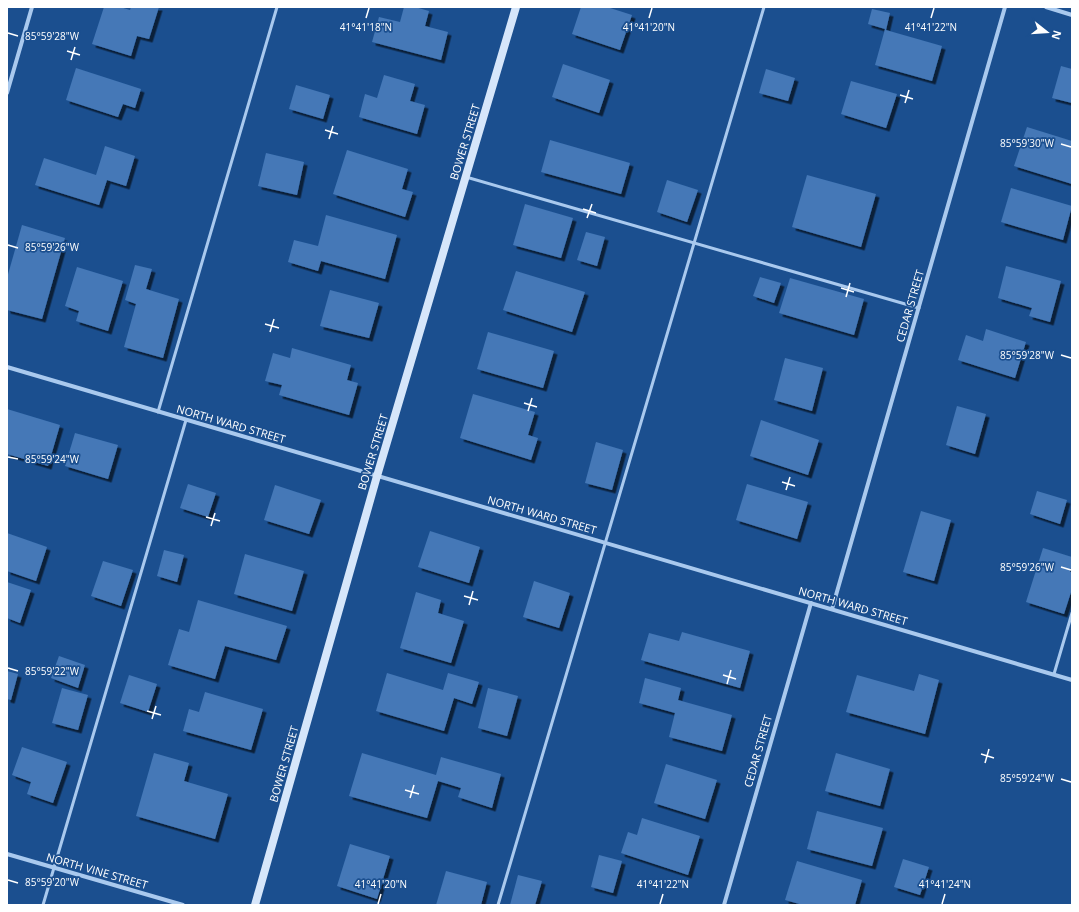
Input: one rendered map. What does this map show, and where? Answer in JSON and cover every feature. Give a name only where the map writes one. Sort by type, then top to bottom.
[{"type":"street","points":[[7,93],[32,7]]},
{"type":"street","name":"BOWER STREET","points":[[255,905],[377,476],[516,7]]},
{"type":"street","name":"CEDAR STREET","points":[[832,610],[1005,7]]},
{"type":"street","points":[[1046,7],[1072,15]]},
{"type":"street","name":"NORTH WARD STREET","points":[[7,368],[1072,680]]},
{"type":"street","name":"CEDAR STREET","points":[[724,905],[811,603]]},
{"type":"street","name":"NORTH VINE STREET","points":[[7,854],[183,905]]},
{"type":"lane","points":[[158,412],[277,7]]},
{"type":"lane","points":[[498,905],[764,7]]},
{"type":"lane","points":[[466,176],[919,308]]},
{"type":"lane","points":[[43,905],[186,420]]},
{"type":"lane","points":[[1054,674],[1072,613]]},
{"type":"building","points":[[104,7],[120,7],[130,10],[131,7],[159,7],[149,39],[137,36],[131,56],[92,44]]},
{"type":"building","points":[[404,7],[415,7],[429,11],[425,26],[448,32],[441,60],[372,42],[379,17],[400,22]]},
{"type":"building","points":[[581,7],[607,7],[632,15],[620,50],[572,34]]},
{"type":"building","points":[[872,9],[890,13],[886,30],[942,46],[932,81],[875,65],[885,29],[868,24]]},
{"type":"building","points":[[563,64],[610,80],[599,113],[552,97]]},
{"type":"building","points":[[1061,66],[1072,69],[1072,103],[1052,98]]},
{"type":"building","points":[[76,68],[141,89],[135,108],[123,104],[118,117],[66,100]]},
{"type":"building","points":[[766,69],[795,78],[788,101],[759,93]]},
{"type":"building","points":[[384,75],[415,84],[410,101],[425,105],[417,134],[359,117],[365,94],[377,98]]},
{"type":"building","points":[[851,81],[897,94],[886,128],[841,114]]},
{"type":"building","points":[[296,85],[330,95],[323,119],[289,109]]},
{"type":"building","points":[[1027,127],[1072,141],[1072,184],[1014,166]]},
{"type":"building","points":[[550,140],[630,163],[621,194],[541,172]]},
{"type":"building","points":[[105,146],[135,156],[126,186],[107,180],[99,205],[35,185],[44,158],[96,175]]},
{"type":"building","points":[[347,150],[408,169],[402,189],[413,192],[405,217],[333,194]]},
{"type":"building","points":[[266,153],[304,162],[297,195],[258,186]]},
{"type":"building","points":[[807,175],[876,194],[861,247],[792,227]]},
{"type":"building","points":[[667,180],[698,190],[687,222],[657,212]]},
{"type":"building","points":[[1011,188],[1072,206],[1063,240],[1001,222]]},
{"type":"building","points":[[525,204],[573,218],[561,258],[513,245]]},
{"type":"building","points":[[326,215],[397,235],[385,279],[321,261],[318,271],[288,262],[294,240],[318,246]]},
{"type":"building","points":[[22,225],[65,238],[42,319],[7,310],[7,278]]},
{"type":"building","points":[[586,232],[605,237],[597,266],[577,260]]},
{"type":"building","points":[[135,265],[152,269],[146,289],[179,299],[163,358],[124,347],[136,304],[125,300]]},
{"type":"building","points":[[1006,266],[1061,281],[1050,322],[1029,316],[1032,308],[998,298]]},
{"type":"building","points":[[77,267],[123,281],[108,331],[76,321],[79,311],[65,306]]},
{"type":"building","points":[[516,271],[585,292],[572,332],[503,310]]},
{"type":"building","points":[[760,277],[781,283],[774,303],[753,296]]},
{"type":"building","points":[[790,278],[864,299],[854,335],[779,313]]},
{"type":"building","points":[[330,290],[379,303],[369,338],[320,326]]},
{"type":"building","points":[[986,329],[1026,342],[1015,378],[958,360],[966,335],[983,341]]},
{"type":"building","points":[[488,332],[554,351],[543,388],[477,369]]},
{"type":"building","points":[[292,348],[351,365],[347,380],[358,383],[349,415],[279,395],[282,385],[265,381],[273,353],[290,358]]},
{"type":"building","points":[[785,358],[823,368],[812,411],[774,400]]},
{"type":"building","points":[[473,394],[535,412],[528,435],[538,438],[531,460],[460,438]]},
{"type":"building","points":[[957,406],[986,414],[975,454],[946,445]]},
{"type":"building","points":[[7,409],[60,425],[48,466],[7,454]]},
{"type":"building","points":[[761,420],[819,440],[808,475],[750,456]]},
{"type":"building","points":[[75,433],[118,445],[108,479],[65,466]]},
{"type":"building","points":[[596,442],[623,450],[612,490],[585,483]]},
{"type":"building","points":[[188,484],[216,493],[208,517],[180,508]]},
{"type":"building","points":[[747,484],[808,502],[797,539],[736,520]]},
{"type":"building","points":[[275,485],[321,500],[309,534],[264,520]]},
{"type":"building","points":[[1037,491],[1067,500],[1060,524],[1030,514]]},
{"type":"building","points":[[921,511],[951,520],[934,581],[903,572]]},
{"type":"building","points":[[430,531],[480,547],[469,583],[418,567]]},
{"type":"building","points":[[7,533],[47,547],[36,581],[7,571]]},
{"type":"building","points":[[1043,548],[1072,557],[1070,572],[1072,572],[1072,589],[1064,614],[1026,602]]},
{"type":"building","points":[[164,550],[184,555],[177,582],[157,576]]},
{"type":"building","points":[[245,554],[304,571],[292,611],[234,594]]},
{"type":"building","points":[[103,561],[133,570],[121,606],[91,596]]},
{"type":"building","points":[[534,581],[570,593],[559,628],[523,617]]},
{"type":"building","points":[[7,582],[31,590],[20,623],[7,618]]},
{"type":"building","points":[[416,592],[441,600],[438,613],[464,621],[451,663],[400,648]]},
{"type":"building","points":[[198,600],[287,626],[276,660],[225,646],[215,679],[168,665],[179,629],[189,632]]},
{"type":"building","points":[[682,632],[750,651],[740,688],[641,660],[649,633],[679,641]]},
{"type":"building","points":[[59,656],[85,665],[78,688],[51,678]]},
{"type":"building","points":[[7,671],[18,674],[11,700],[7,699]]},
{"type":"building","points":[[387,673],[443,690],[448,673],[479,682],[472,704],[454,698],[444,731],[376,711]]},
{"type":"building","points":[[919,674],[939,680],[925,734],[846,712],[857,675],[914,691]]},
{"type":"building","points":[[129,675],[157,684],[148,712],[120,703]]},
{"type":"building","points":[[645,678],[681,688],[678,700],[732,715],[722,751],[669,737],[675,713],[639,703]]},
{"type":"building","points":[[62,688],[88,695],[78,730],[52,723]]},
{"type":"building","points":[[488,688],[518,696],[507,736],[478,728]]},
{"type":"building","points":[[205,692],[263,709],[251,750],[183,731],[189,709],[199,712]]},
{"type":"building","points":[[22,747],[67,762],[53,803],[27,794],[31,782],[12,775]]},
{"type":"building","points":[[154,753],[189,763],[184,781],[228,794],[215,839],[136,816]]},
{"type":"building","points":[[362,753],[436,775],[441,757],[501,774],[492,808],[458,797],[461,788],[438,781],[427,818],[349,796]]},
{"type":"building","points":[[836,753],[890,769],[880,806],[825,791]]},
{"type":"building","points":[[666,764],[717,780],[705,819],[654,803]]},
{"type":"building","points":[[817,811],[883,828],[872,866],[807,849]]},
{"type":"building","points":[[642,818],[700,836],[688,875],[621,853],[628,832],[637,835]]},
{"type":"building","points":[[350,844],[390,856],[377,899],[337,886]]},
{"type":"building","points":[[599,855],[622,861],[613,893],[591,887]]},
{"type":"building","points":[[903,859],[929,867],[920,895],[894,887]]},
{"type":"building","points":[[797,861],[862,880],[855,905],[803,905],[785,900]]},
{"type":"building","points":[[446,871],[487,882],[481,905],[436,905]]},
{"type":"building","points":[[518,875],[542,881],[535,905],[510,905]]}]
